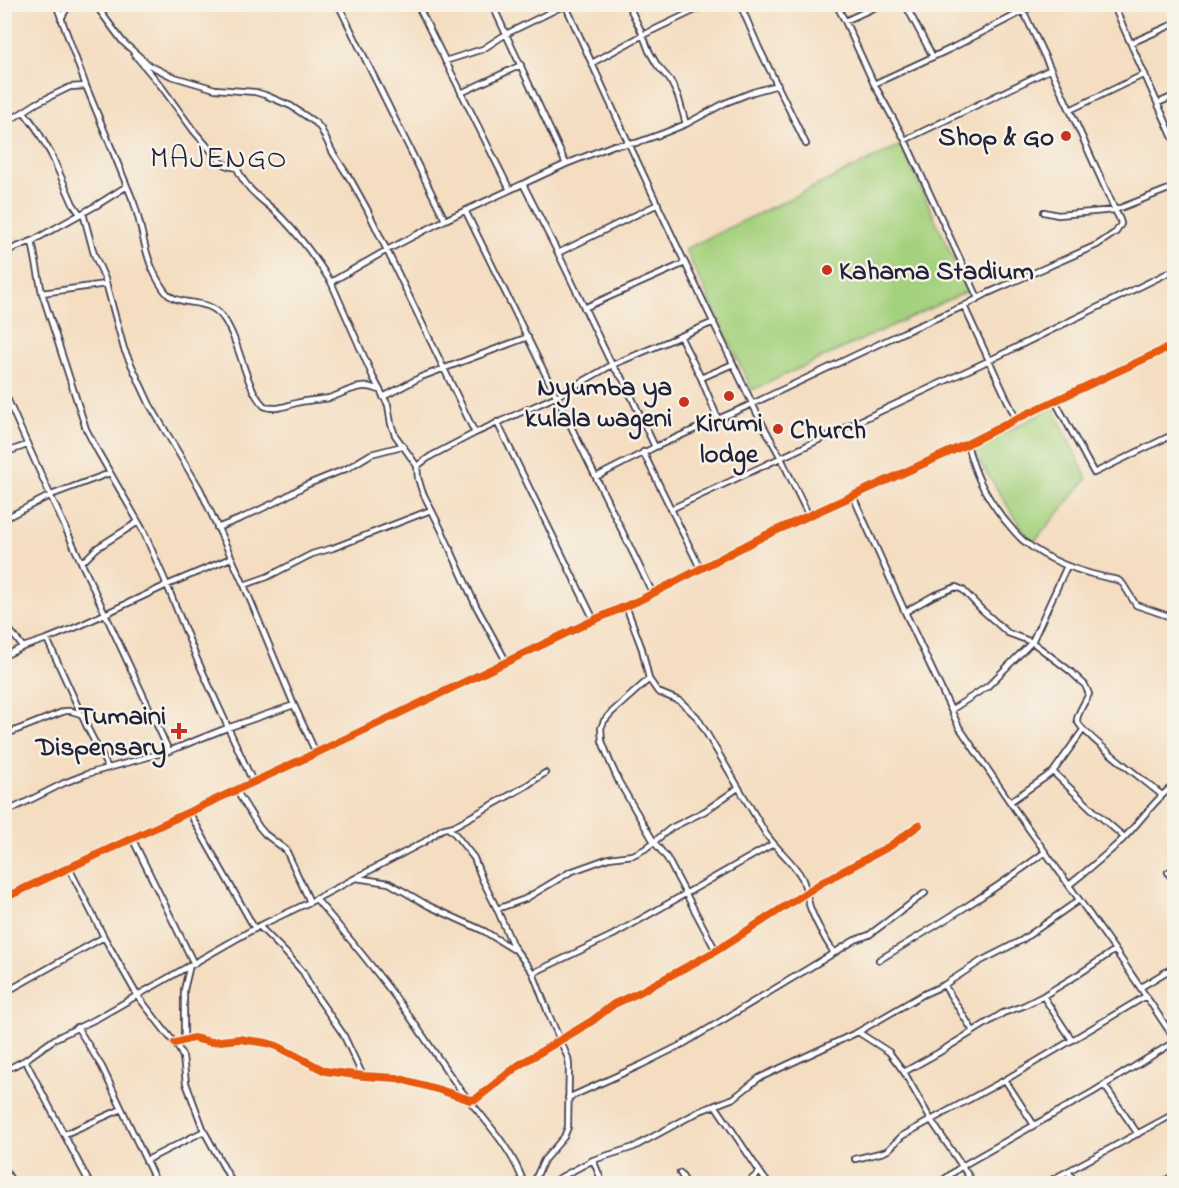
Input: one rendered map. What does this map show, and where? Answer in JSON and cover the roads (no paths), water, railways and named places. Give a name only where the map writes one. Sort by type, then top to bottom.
[{"type":"street","points":[[56,4],[139,219],[150,264],[166,293],[174,298],[210,306],[218,312],[224,319],[239,352],[256,398],[264,406],[274,409],[297,402],[326,398],[362,386],[379,390]]},
{"type":"street","points":[[61,19],[70,4],[81,4]]},
{"type":"street","points":[[338,4],[445,220]]},
{"type":"street","points":[[417,4],[510,190]]},
{"type":"street","points":[[492,4],[566,164]]},
{"type":"street","points":[[628,4],[649,51],[670,80],[678,96],[686,124]]},
{"type":"street","points":[[592,63],[643,35],[708,4]]},
{"type":"street","points":[[740,4],[806,144]]},
{"type":"street","points":[[836,4],[904,140],[978,298]]},
{"type":"street","points":[[845,21],[882,4]]},
{"type":"street","points":[[905,4],[933,57]]},
{"type":"street","points":[[596,477],[644,452],[1106,240],[1116,232],[1121,224],[1120,220],[1020,4]]},
{"type":"street","points":[[874,84],[1037,4]]},
{"type":"street","points":[[1113,4],[1174,140]]},
{"type":"street","points":[[95,5],[221,162],[237,168],[249,189],[282,217],[331,282],[390,410],[395,435],[417,466],[422,491],[476,606],[506,661]]},
{"type":"street","points":[[445,61],[483,49],[506,34],[565,5],[752,404],[808,516]]},
{"type":"street","points":[[1131,43],[1174,24]]},
{"type":"street","points":[[123,42],[149,65],[171,76],[215,89],[265,95],[291,106],[316,123],[352,182],[387,250],[475,433]]},
{"type":"street","points":[[461,93],[521,65]]},
{"type":"street","points":[[904,140],[1051,69]]},
{"type":"street","points":[[1070,110],[1145,74]]},
{"type":"street","points":[[331,282],[445,220],[566,164],[614,145],[636,143],[686,124],[725,103],[778,85]]},
{"type":"street","points":[[4,124],[37,103],[70,87],[86,86]]},
{"type":"street","points":[[1158,103],[1174,96]]},
{"type":"street","points":[[24,112],[51,154],[73,204],[81,214],[106,284],[124,349],[150,405],[200,489],[316,753]]},
{"type":"street","points":[[523,184],[655,447]]},
{"type":"street","points":[[4,252],[81,214],[127,186]]},
{"type":"street","points":[[1044,212],[1058,215],[1115,210],[1174,187]]},
{"type":"street","points":[[558,253],[658,204]]},
{"type":"street","points":[[465,212],[654,594]]},
{"type":"street","points":[[32,240],[42,293],[86,429],[138,522],[227,728],[253,782]]},
{"type":"street","points":[[584,308],[685,263]]},
{"type":"street","points":[[671,509],[990,360],[1174,270]]},
{"type":"street","points":[[42,293],[106,284]]},
{"type":"street","points":[[964,306],[1016,419]]},
{"type":"street","points":[[417,466],[475,433],[557,396],[612,365],[714,322]]},
{"type":"street","points":[[680,336],[718,419]]},
{"type":"street","points":[[383,397],[421,377],[528,337]]},
{"type":"street","points":[[4,898],[316,753],[506,661],[654,594],[764,536],[967,444],[1174,345]]},
{"type":"street","points":[[701,378],[734,364]]},
{"type":"street","points":[[4,391],[170,751]]},
{"type":"street","points":[[1056,401],[1094,473],[1174,434]]},
{"type":"street","points":[[497,422],[594,620]]},
{"type":"street","points":[[967,444],[985,493],[1024,542],[1067,566],[1118,580],[1136,605],[1174,618]]},
{"type":"street","points":[[4,453],[27,445]]},
{"type":"street","points":[[217,528],[251,514],[306,485],[348,468],[371,454],[402,446]]},
{"type":"street","points":[[644,452],[701,570]]},
{"type":"street","points":[[4,519],[51,495],[110,473]]},
{"type":"street","points":[[853,496],[959,727],[1141,987],[1174,1038]]},
{"type":"street","points":[[244,585],[267,577],[312,554],[431,510]]},
{"type":"street","points":[[81,561],[138,522]]},
{"type":"street","points":[[4,656],[231,558]]},
{"type":"street","points":[[951,710],[988,686],[1032,642],[1067,566]]},
{"type":"street","points":[[905,612],[933,596],[956,587],[963,590],[1008,633],[1032,642],[1085,685],[1089,694],[1077,718],[1078,725],[1162,795]]},
{"type":"street","points":[[626,606],[642,649],[649,679],[658,692],[680,701],[697,717],[766,834],[795,866],[807,892],[811,909],[824,938],[834,953]]},
{"type":"street","points":[[4,623],[23,647]]},
{"type":"street","points":[[47,639],[108,768]]},
{"type":"street","points":[[649,679],[612,712],[603,724],[601,735],[619,782],[654,842],[667,858],[716,951]]},
{"type":"street","points":[[4,813],[64,783],[170,751],[294,705]]},
{"type":"street","points":[[4,735],[65,711],[81,714]]},
{"type":"street","points":[[1010,802],[1053,772],[1083,730]]},
{"type":"street","points":[[1053,772],[1124,837]]},
{"type":"street","points":[[4,1063],[6,1070],[25,1060],[42,1046],[96,1019],[257,927],[316,899],[424,842],[442,829],[505,799],[545,773]]},
{"type":"street","points":[[1069,885],[1099,861],[1174,785]]},
{"type":"street","points":[[497,909],[525,899],[570,872],[609,858],[633,855],[645,849],[671,828],[705,812],[738,788]]},
{"type":"street","points":[[236,790],[259,827],[286,850],[310,902]]},
{"type":"street","points":[[189,812],[257,927],[303,972],[343,1034],[363,1077]]},
{"type":"street","points":[[175,1043],[193,1038],[214,1042],[239,1039],[267,1043],[325,1071],[363,1077],[397,1078],[470,1100],[476,1099],[519,1065],[561,1041],[614,1004],[716,951],[807,892],[880,851],[919,825]]},
{"type":"street","points":[[448,828],[472,853],[516,950],[533,974],[568,1058],[569,1124],[564,1137],[544,1160],[533,1184]]},
{"type":"street","points":[[132,838],[192,965],[184,990],[184,1040]]},
{"type":"street","points":[[533,974],[613,935],[773,844]]},
{"type":"street","points":[[879,960],[1003,883],[1045,852]]},
{"type":"street","points":[[69,868],[137,995],[175,1043],[183,1058],[186,1083],[204,1131],[233,1184]]},
{"type":"street","points":[[1168,872],[1174,883]]},
{"type":"street","points":[[355,878],[389,883],[429,906],[484,931],[516,950]]},
{"type":"street","points":[[568,1098],[683,1044],[855,940],[869,934],[925,893]]},
{"type":"street","points":[[316,899],[401,1005],[508,1152],[524,1184]]},
{"type":"street","points":[[548,1184],[593,1160],[634,1147],[681,1120],[734,1098],[759,1078],[858,1032],[1022,940],[1079,900]]},
{"type":"street","points":[[4,993],[104,937]]},
{"type":"street","points":[[904,1072],[1003,1013],[1043,996],[1115,950]]},
{"type":"street","points":[[1141,987],[1174,967]]},
{"type":"street","points":[[944,985],[973,1031]]},
{"type":"street","points":[[1043,996],[1072,1040]]},
{"type":"street","points":[[855,1159],[884,1152],[902,1137],[1005,1080],[1146,996]]},
{"type":"street","points":[[77,1027],[102,1067],[157,1184]]},
{"type":"street","points":[[858,1032],[889,1052],[974,1184]]},
{"type":"street","points":[[938,1184],[962,1166],[1104,1086],[1174,1042]]},
{"type":"street","points":[[25,1060],[90,1184]]},
{"type":"street","points":[[1005,1080],[1034,1125]]},
{"type":"street","points":[[1104,1086],[1138,1134]]},
{"type":"street","points":[[715,1105],[769,1184]]},
{"type":"street","points":[[65,1134],[122,1109]]},
{"type":"street","points":[[1044,1184],[1174,1114]]},
{"type":"street","points":[[147,1160],[204,1131]]},
{"type":"street","points":[[593,1160],[603,1184]]},
{"type":"street","points":[[4,1169],[14,1184]]},
{"type":"street","points":[[1068,1171],[1076,1184]]},
{"type":"street","points":[[746,1184],[760,1172]]},
{"type":"street","points":[[680,1173],[687,1184]]},
{"type":"street","points":[[1160,1184],[1172,1176],[1173,1184]]},
{"type":"place","name":"Shop & Go","points":[[1066,136]]},
{"type":"place","name":"Kahama Stadium","points":[[827,270]]},
{"type":"place","name":"Kirumi lodge","points":[[729,396]]},
{"type":"place","name":"Nyumba ya kulala wageni","points":[[684,402]]},
{"type":"place","name":"Church","points":[[778,429]]},
{"type":"place","name":"Tumaini Dispensary","points":[[179,731]]},
{"type":"district","name":"MAJENGO","points":[[219,157]]}]
